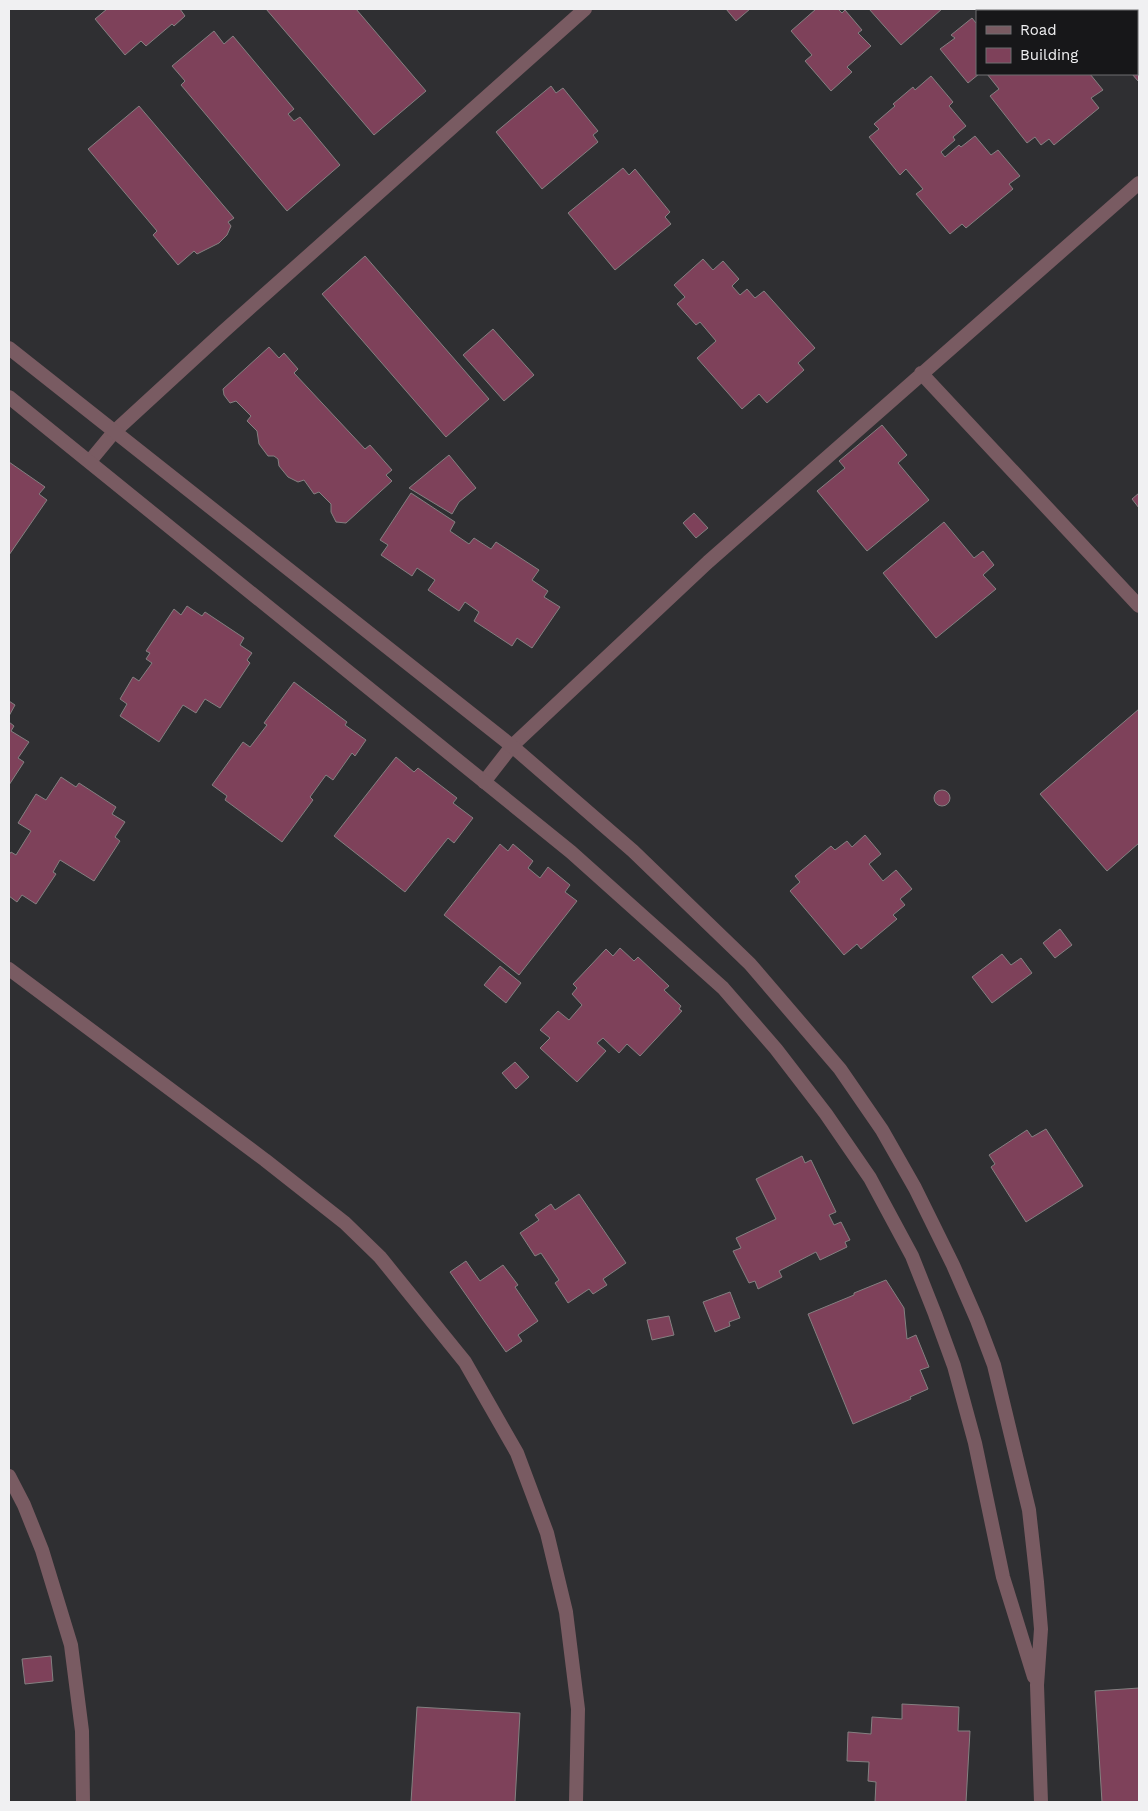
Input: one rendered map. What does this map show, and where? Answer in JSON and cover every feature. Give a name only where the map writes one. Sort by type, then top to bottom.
[{"type":"street","points":[[90,461],[114,432],[238,318],[585,9]]},
{"type":"street","points":[[484,782],[512,746],[708,562],[1139,182]]},
{"type":"street","points":[[9,348],[512,746],[633,851],[750,964],[840,1069],[882,1130],[915,1188],[953,1265],[994,1365],[1029,1510],[1041,1629],[1037,1685],[1042,1802]]},
{"type":"street","points":[[921,373],[1139,606]]},
{"type":"street","points":[[9,396],[571,852],[723,988],[776,1048],[826,1114],[870,1178],[912,1256],[936,1314],[954,1366],[975,1443],[1003,1577],[1037,1685]]},
{"type":"street","points":[[9,969],[233,1136],[345,1223],[380,1257],[465,1362],[517,1453],[547,1533],[566,1612],[578,1708],[576,1802]]},
{"type":"street","points":[[9,1476],[24,1505],[42,1550],[71,1645],[82,1731],[83,1802]]},
{"type":"building","points":[[107,9],[180,9],[185,16],[174,26],[172,24],[146,46],[141,41],[125,55],[95,19]]},
{"type":"building","points":[[266,9],[356,9],[426,91],[374,135]]},
{"type":"building","points":[[726,9],[750,9],[736,21]]},
{"type":"building","points":[[816,9],[838,9],[842,13],[845,10],[862,30],[858,33],[871,46],[847,67],[852,72],[831,91],[805,61],[812,55],[791,31]]},
{"type":"building","points":[[869,9],[942,9],[901,45]]},
{"type":"building","points":[[1139,9],[1138,81],[1133,75],[1138,75],[1138,10],[1129,10]]},
{"type":"building","points":[[972,18],[976,23],[976,75],[978,75],[968,83],[940,49],[955,38],[951,35]]},
{"type":"building","points":[[214,31],[224,44],[233,36],[294,109],[288,114],[294,121],[300,117],[340,165],[287,211],[181,85],[185,81],[172,66]]},
{"type":"building","points":[[988,75],[1091,75],[1103,90],[1091,98],[1099,108],[1054,145],[1049,139],[1041,145],[1035,137],[1027,143],[990,96],[999,89]]},
{"type":"building","points":[[931,76],[953,102],[949,106],[966,126],[953,137],[955,140],[941,152],[945,157],[959,145],[961,147],[975,136],[991,155],[998,150],[1020,176],[1009,184],[1013,189],[966,228],[962,224],[950,234],[916,194],[923,189],[906,169],[900,175],[869,137],[879,129],[874,124],[895,106],[893,104],[913,87],[915,90]]},
{"type":"building","points":[[551,86],[556,93],[563,88],[598,131],[593,135],[598,142],[542,189],[496,132]]},
{"type":"building","points":[[139,106],[234,218],[228,222],[231,226],[227,235],[219,243],[197,254],[194,251],[178,265],[153,235],[157,231],[88,149]]},
{"type":"building","points":[[623,168],[629,175],[635,169],[670,212],[665,217],[671,224],[615,270],[568,213]]},
{"type":"building","points":[[365,256],[489,399],[446,437],[322,294]]},
{"type":"building","points":[[703,259],[713,270],[723,261],[739,279],[732,286],[740,295],[747,289],[755,298],[764,291],[815,348],[798,363],[804,370],[767,403],[759,394],[742,409],[697,358],[716,341],[700,322],[696,325],[677,304],[685,297],[674,285]]},
{"type":"building","points":[[493,329],[534,375],[504,401],[463,355]]},
{"type":"building","points":[[269,347],[279,358],[284,353],[298,369],[294,373],[365,449],[370,445],[392,470],[386,475],[392,481],[346,523],[336,522],[331,512],[331,504],[319,492],[314,494],[304,480],[298,482],[288,477],[279,466],[278,459],[274,456],[268,456],[259,444],[257,431],[247,421],[251,416],[236,401],[230,403],[224,395],[223,389]]},
{"type":"building","points":[[882,425],[907,455],[898,463],[929,500],[867,551],[817,491],[845,468],[839,461]]},
{"type":"building","points":[[449,455],[476,488],[459,502],[452,514],[409,488]]},
{"type":"building","points":[[9,462],[45,487],[39,494],[47,500],[9,555]]},
{"type":"building","points":[[411,493],[455,522],[450,531],[469,544],[474,538],[491,549],[496,542],[539,570],[532,580],[548,591],[544,597],[560,607],[532,648],[517,638],[512,646],[474,621],[479,612],[465,602],[459,611],[428,590],[435,580],[417,568],[412,576],[381,555],[388,545],[380,540]]},
{"type":"building","points":[[1139,493],[1139,508],[1132,499]]},
{"type":"building","points":[[694,513],[708,528],[696,538],[683,523]]},
{"type":"building","points":[[944,522],[974,558],[983,551],[994,565],[983,575],[996,589],[936,638],[883,573]]},
{"type":"building","points":[[187,606],[202,616],[205,612],[244,638],[240,645],[252,653],[247,660],[250,663],[220,708],[205,699],[196,713],[183,705],[159,742],[120,716],[127,704],[120,699],[133,677],[139,681],[152,663],[146,659],[150,653],[146,651],[174,609],[181,615]]},
{"type":"building","points":[[294,682],[347,722],[345,725],[366,740],[355,756],[352,753],[333,780],[326,775],[310,797],[313,800],[282,842],[225,800],[227,796],[212,785],[243,742],[250,747],[267,725],[264,723]]},
{"type":"building","points":[[9,701],[15,705],[9,716]]},
{"type":"building","points":[[1139,709],[1139,843],[1107,871],[1040,794]]},
{"type":"building","points":[[9,722],[14,726],[11,731],[29,742],[18,758],[24,762],[9,785]]},
{"type":"building","points":[[396,757],[414,772],[418,768],[457,798],[453,803],[473,818],[454,843],[448,838],[405,892],[334,836]]},
{"type":"building","points":[[61,777],[76,787],[79,783],[116,807],[112,814],[125,822],[115,837],[120,841],[94,881],[60,860],[53,872],[56,874],[36,904],[22,895],[17,902],[9,896],[9,855],[11,852],[16,855],[31,831],[18,823],[36,794],[46,800]]},
{"type":"building","points":[[942,790],[948,792],[950,798],[948,804],[942,806],[936,804],[934,798],[936,792]]},
{"type":"building","points":[[865,835],[881,854],[869,864],[883,881],[896,870],[912,889],[900,899],[905,905],[893,915],[897,919],[861,949],[857,944],[844,955],[790,891],[800,882],[795,876],[831,846],[835,850],[847,841],[852,847]]},
{"type":"building","points":[[500,844],[508,851],[513,844],[533,861],[528,868],[540,878],[548,867],[570,885],[565,892],[577,901],[519,975],[444,915]]},
{"type":"building","points":[[1060,929],[1072,945],[1055,958],[1043,943]]},
{"type":"building","points":[[620,948],[634,961],[638,957],[669,986],[664,990],[681,1006],[679,1009],[682,1011],[640,1056],[627,1044],[619,1053],[603,1038],[597,1043],[606,1051],[577,1082],[540,1048],[550,1038],[540,1030],[558,1011],[569,1020],[582,1005],[572,994],[577,988],[573,984],[606,949],[613,956]]},
{"type":"building","points":[[1002,954],[1011,965],[1021,958],[1032,973],[992,1003],[972,977]]},
{"type":"building","points":[[500,966],[521,983],[506,1003],[484,985]]},
{"type":"building","points":[[515,1062],[529,1077],[516,1089],[502,1073]]},
{"type":"building","points":[[1046,1129],[1083,1186],[1026,1222],[991,1167],[995,1164],[989,1155],[1027,1130],[1032,1137]]},
{"type":"building","points":[[802,1156],[805,1163],[811,1160],[836,1212],[829,1215],[834,1225],[841,1222],[850,1240],[845,1242],[847,1247],[820,1260],[816,1252],[779,1271],[782,1277],[758,1289],[755,1281],[749,1283],[733,1251],[741,1248],[736,1238],[776,1219],[756,1179]]},
{"type":"building","points":[[579,1194],[626,1263],[603,1279],[607,1285],[593,1294],[589,1289],[568,1303],[555,1283],[559,1280],[541,1253],[535,1256],[520,1233],[539,1220],[535,1215],[551,1204],[555,1210]]},
{"type":"building","points":[[466,1261],[480,1281],[503,1265],[518,1285],[515,1287],[538,1321],[518,1335],[522,1341],[506,1352],[450,1272]]},
{"type":"building","points":[[886,1280],[904,1308],[907,1339],[916,1335],[929,1367],[920,1370],[928,1389],[910,1397],[911,1399],[853,1424],[808,1314]]},
{"type":"building","points":[[730,1292],[740,1318],[729,1322],[730,1326],[715,1332],[703,1302]]},
{"type":"building","points":[[669,1316],[674,1335],[652,1340],[647,1320]]},
{"type":"building","points":[[51,1656],[53,1681],[25,1684],[22,1659]]},
{"type":"building","points":[[1139,1688],[1139,1802],[1102,1802],[1095,1691]]},
{"type":"building","points":[[902,1704],[959,1707],[958,1731],[970,1731],[966,1802],[875,1802],[876,1782],[868,1781],[869,1762],[847,1761],[848,1732],[871,1734],[872,1717],[902,1719]]},
{"type":"building","points":[[417,1707],[520,1713],[515,1802],[411,1802]]}]
